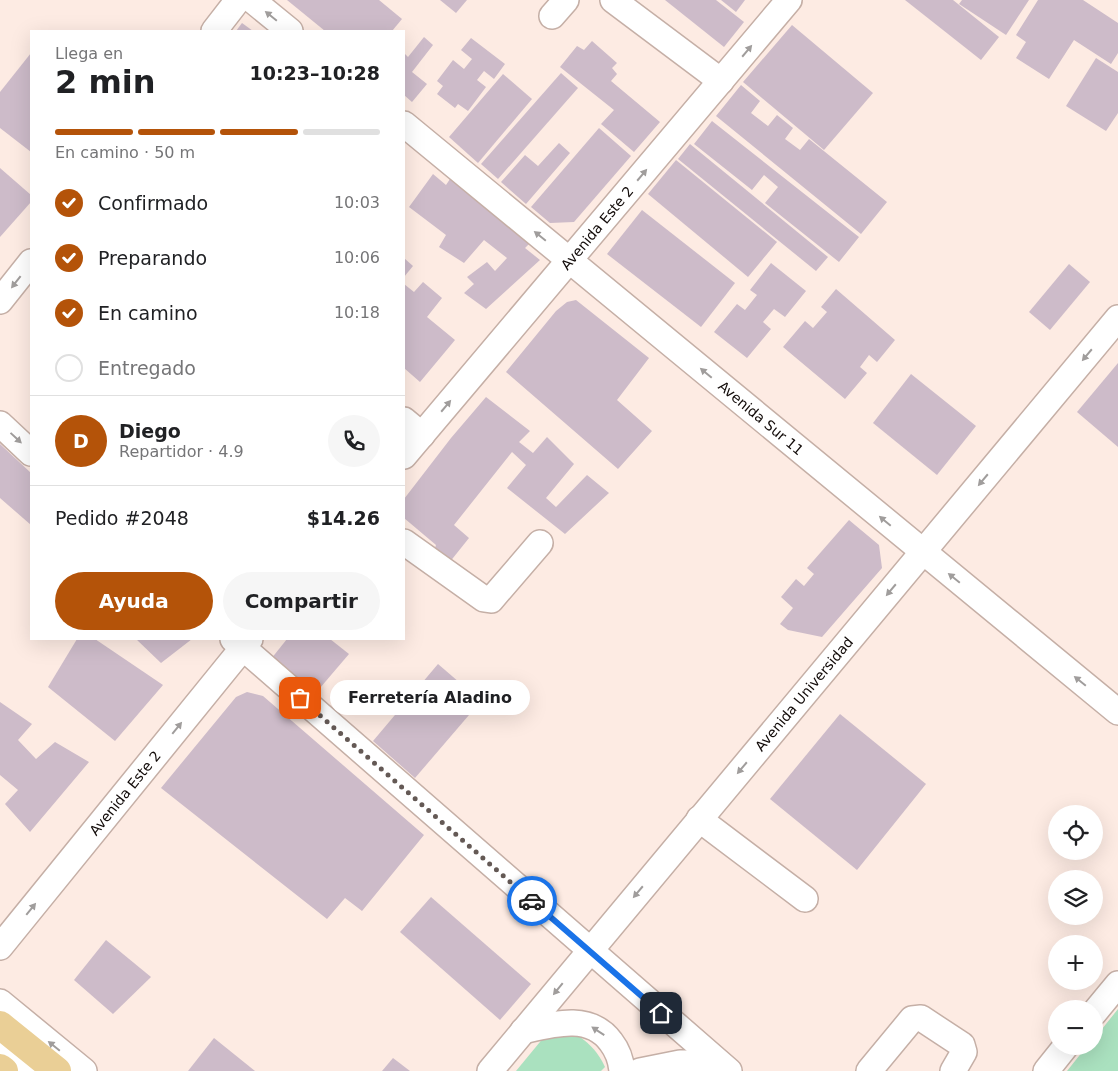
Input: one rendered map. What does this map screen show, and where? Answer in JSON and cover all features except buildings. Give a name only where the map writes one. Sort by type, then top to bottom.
[{"type":"main road","points":[[12,1023],[57,1071]]},
{"type":"main road","points":[[0,1068],[4,1071]]},
{"type":"street","points":[[215,30],[238,0]]},
{"type":"street","points":[[252,0],[289,30]]},
{"type":"street","points":[[614,0],[722,82]]},
{"type":"street","name":"Avenida Este 2","points":[[405,453],[413,427],[569,260],[722,82],[789,0]]},
{"type":"street","name":"Avenida Sur 11","points":[[405,125],[1118,712]]},
{"type":"street","points":[[0,302],[30,263]]},
{"type":"street","name":"Avenida Universidad","points":[[490,1071],[588,951],[1118,318]]},
{"type":"street","points":[[0,424],[30,452]]},
{"type":"street","points":[[405,543],[484,599],[491,600],[540,543]]},
{"type":"street","points":[[242,642],[588,951],[724,1067]]},
{"type":"street","name":"Avenida Este 2","points":[[0,946],[242,642]]},
{"type":"street","points":[[699,819],[805,899]]},
{"type":"street","points":[[1103,1002],[1118,984]]},
{"type":"street","points":[[0,1002],[12,1023]]},
{"type":"street","points":[[0,1011],[12,1023],[84,1071]]},
{"type":"street","points":[[869,1071],[912,1019],[921,1018],[962,1045],[964,1052],[953,1071]]},
{"type":"street","points":[[523,1031],[566,1023],[582,1024],[595,1028],[607,1037],[616,1048],[622,1063],[622,1071]]},
{"type":"street","points":[[0,1047],[30,1071]]},
{"type":"street","points":[[1046,1071],[1059,1055]]},
{"type":"street","points":[[640,1071],[680,1063],[724,1067]]},
{"type":"green space","points":[[1118,1009],[1118,1071],[1067,1071],[1080,1055],[1103,1055],[1103,1028]]},
{"type":"green space","points":[[567,1029],[585,1040],[594,1049],[605,1067],[601,1071],[516,1071],[549,1031]]},
{"type":"way so far","points":[[300,698],[532,901]]},
{"type":"place","name":"Ferretería Aladino","points":[[300,698]]},
{"type":"route","points":[[532,901],[661,1013]]}]
